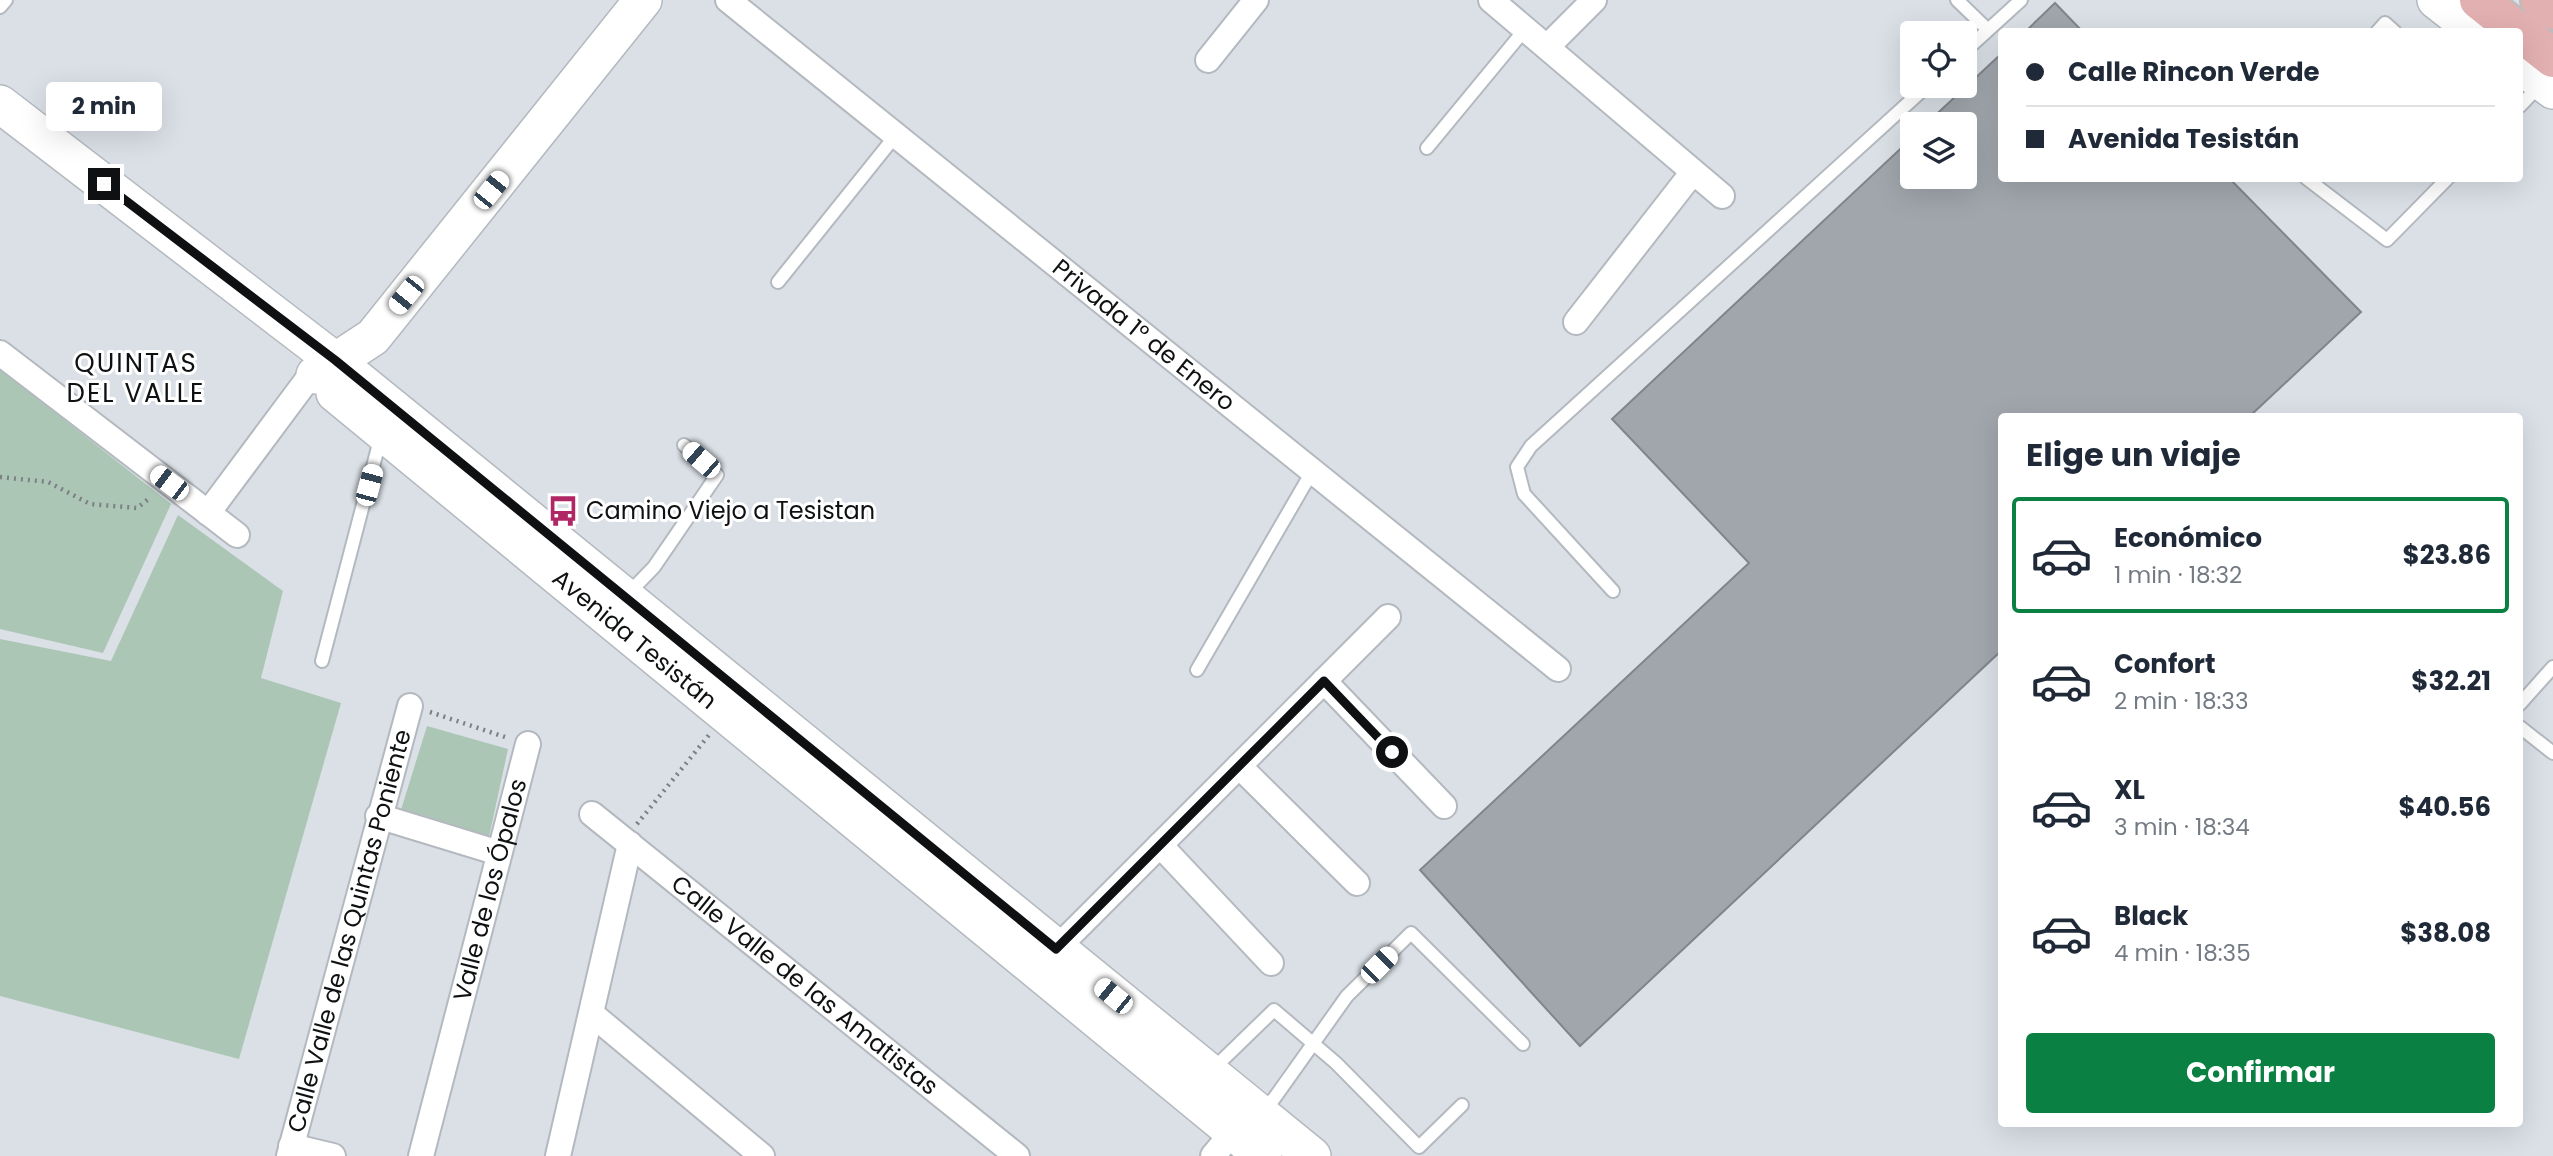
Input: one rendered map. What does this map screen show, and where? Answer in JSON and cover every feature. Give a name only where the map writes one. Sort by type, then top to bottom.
[{"type":"main road","points":[[2479,0],[2515,28]]},
{"type":"main road","points":[[2540,0],[2553,10]]},
{"type":"main road","points":[[2523,40],[2538,80]]},
{"type":"street","points":[[208,513],[307,380],[373,337],[643,0]]},
{"type":"street","name":"Privada 1° de Enero","points":[[728,0],[1558,669]]},
{"type":"street","points":[[1208,60],[1256,0]]},
{"type":"street","points":[[1491,0],[1721,196]]},
{"type":"street","points":[[1547,47],[1594,0]]},
{"type":"street","points":[[2436,0],[2472,28]]},
{"type":"street","name":"Avenida Tesistán","points":[[0,104],[325,368],[382,432],[1250,1135],[1312,1156]]},
{"type":"street","name":"Avenida Tesistán","points":[[0,133],[325,368],[626,596],[1209,1074],[1250,1135]]},
{"type":"street","points":[[1576,322],[1693,172]]},
{"type":"street","points":[[0,353],[237,536]]},
{"type":"street","points":[[1056,949],[1388,617]]},
{"type":"street","points":[[1324,681],[1444,806]]},
{"type":"street","name":"Calle Valle de las Quintas Poniente","points":[[290,1151],[378,816],[410,706]]},
{"type":"street","name":"Valle de los Ópalos","points":[[421,1156],[528,744]]},
{"type":"street","points":[[1239,766],[1357,883]]},
{"type":"street","name":"Calle Valle de las Amatistas","points":[[592,814],[1017,1156]]},
{"type":"street","points":[[378,816],[499,853]]},
{"type":"street","points":[[558,1156],[593,1015],[630,844]]},
{"type":"street","points":[[1160,845],[1271,963]]},
{"type":"street","points":[[593,1015],[762,1156]]},
{"type":"street","points":[[290,1151],[333,1156]]},
{"type":"lane","points":[[0,7],[6,0]]},
{"type":"lane","points":[[1957,0],[1988,30]]},
{"type":"lane","points":[[1977,40],[2021,0]]},
{"type":"lane","points":[[1427,148],[1526,29]]},
{"type":"lane","points":[[1613,590],[1524,494],[1517,467],[1531,446],[1914,98]]},
{"type":"lane","points":[[778,282],[896,135]]},
{"type":"lane","points":[[2311,182],[2387,240],[2444,182]]},
{"type":"lane","points":[[323,661],[382,432]]},
{"type":"lane","points":[[626,596],[654,567],[717,475],[684,445]]},
{"type":"lane","points":[[1197,670],[1313,470]]},
{"type":"lane","points":[[2523,701],[2553,667]]},
{"type":"lane","points":[[2523,729],[2553,753]]},
{"type":"lane","points":[[1250,1135],[1347,996],[1410,933],[1523,1044]]},
{"type":"lane","points":[[1209,1074],[1274,1010],[1315,1044],[1419,1147],[1462,1105]]},
{"type":"path","points":[[0,477],[48,482],[90,504],[137,508],[169,483]]},
{"type":"path","name":"Valle de los Ópalos","points":[[410,706],[528,744]]},
{"type":"path","points":[[630,844],[639,820],[712,731]]},
{"type":"green space","points":[[0,369],[171,504],[103,653],[0,629]]},
{"type":"green space","points":[[178,515],[283,591],[261,678],[341,703],[239,1059],[0,996],[0,639],[111,661]]},
{"type":"green space","points":[[427,726],[508,749],[489,837],[400,813]]},
{"type":"building","points":[[2055,3],[2079,28],[2029,28]]},
{"type":"building","points":[[1998,57],[1998,182],[2233,182],[2361,312],[2253,413],[1998,413],[1998,654],[1580,1046],[1420,870],[1749,563],[1612,419],[1900,149],[1900,189],[1977,189],[1977,112],[1939,112],[1954,98],[1977,98],[1977,76]]},
{"type":"place","name":"Camino Viejo a Tesistan","points":[[563,511]]},
{"type":"district","name":"QUINTAS DEL VALLE","points":[[136,378]]},
{"type":"route","points":[[104,184],[335,360],[1056,949],[1324,681],[1392,752]]}]
